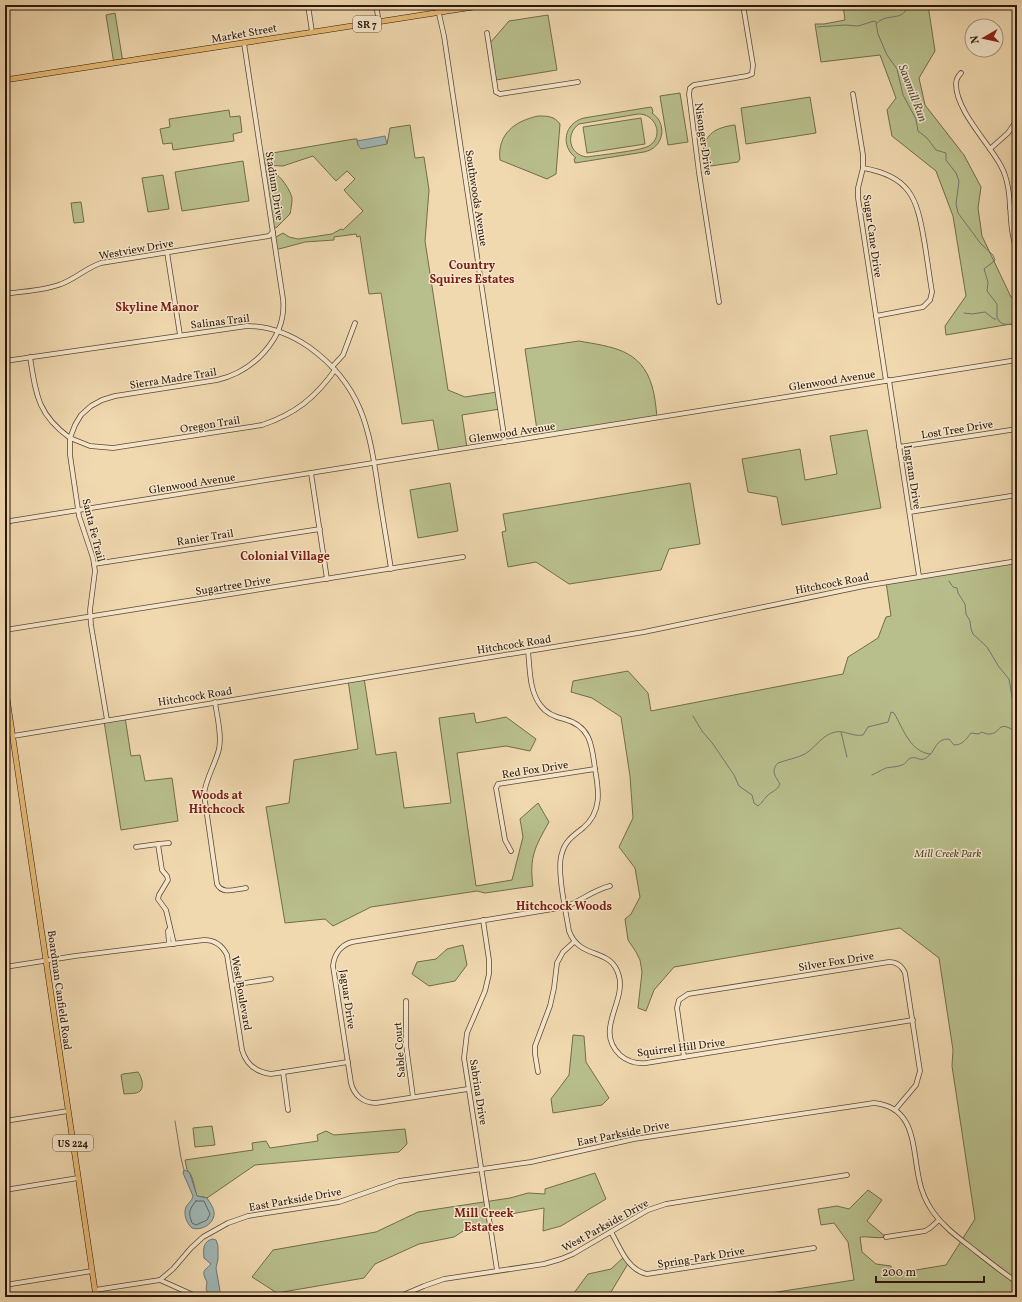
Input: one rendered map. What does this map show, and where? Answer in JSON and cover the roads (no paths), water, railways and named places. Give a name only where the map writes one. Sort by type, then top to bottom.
[{"type":"main road","name":"Market Street","points":[[5,80],[486,5]]},
{"type":"main road","name":"Boardman Canfield Road","points":[[5,685],[96,1297]]},
{"type":"street","points":[[308,5],[312,32]]},
{"type":"street","points":[[376,5],[379,22]]},
{"type":"street","name":"Southwoods Avenue","points":[[436,5],[444,36],[505,442]]},
{"type":"street","name":"Nisonger Drive","points":[[719,302],[699,173],[689,94],[690,88],[694,85],[752,74],[753,65],[743,5]]},
{"type":"street","points":[[487,33],[496,92],[500,94],[578,82]]},
{"type":"street","name":"Stadium Drive","points":[[244,43],[284,306],[277,331]]},
{"type":"street","points":[[960,73],[956,83],[961,102],[969,118],[1001,165],[1006,177],[1011,231],[1017,250]]},
{"type":"street","name":"Sugar Cane Drive","points":[[853,94],[863,155],[863,168],[858,188],[858,198],[887,380]]},
{"type":"street","points":[[990,149],[1008,133],[1017,120]]},
{"type":"street","points":[[863,168],[884,172],[895,178],[906,188],[914,200],[920,218],[932,292],[930,300],[923,307],[876,316]]},
{"type":"street","points":[[1010,208],[1017,207]]},
{"type":"street","name":"Westview Drive","points":[[5,294],[60,284],[101,263],[269,236],[273,232]]},
{"type":"street","points":[[167,252],[180,335]]},
{"type":"street","name":"Oregon Trail","points":[[70,438],[90,446],[113,448],[262,425],[284,416],[304,404],[319,390],[343,355],[355,323]]},
{"type":"street","name":"Salinas Trail","points":[[5,360],[246,326],[263,327],[277,331],[303,344],[334,368],[350,390],[363,414],[369,435],[391,569]]},
{"type":"street","name":"Sierra Madre Trail","points":[[70,438],[75,425],[82,415],[91,406],[102,400],[115,396],[217,380],[238,373],[252,365],[262,355],[272,342],[277,331]]},
{"type":"street","points":[[30,357],[36,390],[41,407],[53,424],[70,438]]},
{"type":"street","name":"Glenwood Avenue","points":[[5,525],[7,521],[1017,360]]},
{"type":"street","name":"Ingram Drive","points":[[887,380],[910,512],[919,576]]},
{"type":"street","name":"Lost Tree Drive","points":[[899,447],[1017,429]]},
{"type":"street","name":"Santa Fe Trail","points":[[70,438],[70,455],[79,519],[94,564],[95,580],[90,610],[107,720]]},
{"type":"street","points":[[311,473],[327,579]]},
{"type":"street","points":[[910,512],[1017,495]]},
{"type":"street","name":"Ranier Trail","points":[[94,564],[320,529]]},
{"type":"street","name":"Sugartree Drive","points":[[5,630],[463,557]]},
{"type":"street","name":"Hitchcock Road","points":[[13,736],[647,631],[864,586],[1017,561]]},
{"type":"street","points":[[528,651],[532,687],[537,701],[548,713],[574,722],[585,732],[591,744],[599,796],[596,811],[588,823],[568,840],[561,856],[560,868],[565,907],[569,931],[574,942],[563,952],[557,963],[550,1006],[535,1046],[538,1072]]},
{"type":"street","points":[[215,702],[220,742],[218,754],[206,782],[204,794],[217,884],[219,888],[224,890],[246,888]]},
{"type":"street","name":"Red Fox Drive","points":[[511,850],[505,840],[496,788],[498,784],[595,769]]},
{"type":"street","points":[[136,847],[169,843]]},
{"type":"street","points":[[158,844],[162,870],[167,876],[168,880],[158,899],[166,910],[170,928],[172,930],[174,944]]},
{"type":"street","name":"Jaguar Drive","points":[[468,1089],[376,1103],[363,1100],[356,1094],[352,1087],[334,966],[335,957],[341,948],[352,942],[565,907],[579,901],[600,888],[610,886]]},
{"type":"street","name":"Sabrina Drive","points":[[483,920],[489,960],[489,974],[485,991],[470,1024],[465,1041],[464,1058],[497,1270]]},
{"type":"street","points":[[169,944],[168,931],[170,928]]},
{"type":"street","name":"West Boulevard","points":[[5,967],[206,940],[219,944],[227,955],[242,1050],[245,1059],[252,1067],[261,1072],[271,1074],[348,1062]]},
{"type":"street","name":"Squirrel Hill Drive","points":[[574,942],[583,949],[607,959],[614,965],[618,972],[620,988],[610,1031],[612,1042],[621,1055],[628,1060],[640,1063],[913,1020]]},
{"type":"street","name":"Silver Fox Drive","points":[[684,1057],[677,1008],[679,1000],[684,996],[691,993],[894,962],[901,966],[905,973],[919,1066],[919,1076],[912,1090],[895,1110]]},
{"type":"street","points":[[232,985],[272,979]]},
{"type":"street","name":"Sable Court","points":[[406,1001],[406,1044],[413,1097]]},
{"type":"street","points":[[283,1072],[288,1110]]},
{"type":"street","name":"East Parkside Drive","points":[[160,1280],[173,1269],[191,1248],[203,1237],[237,1219],[339,1202],[399,1181],[531,1162],[634,1139],[866,1103],[882,1104],[895,1110]]},
{"type":"street","points":[[895,1110],[903,1118],[909,1129],[921,1187],[928,1204],[939,1220],[953,1234],[1017,1282]]},
{"type":"street","points":[[5,1121],[68,1111]]},
{"type":"street","name":"West Parkside Drive","points":[[398,1297],[437,1281],[452,1277],[544,1264],[561,1259],[573,1254],[648,1210],[666,1204],[847,1175]]},
{"type":"street","points":[[5,1190],[78,1178]]},
{"type":"street","points":[[886,1237],[924,1231],[939,1220]]},
{"type":"street","name":"Spring-Park Drive","points":[[611,1232],[631,1265],[638,1271],[647,1274],[814,1248]]},
{"type":"street","points":[[5,1285],[92,1271]]},
{"type":"street","points":[[95,1290],[160,1280],[198,1297]]},
{"type":"water","points":[[385,136],[387,144],[361,149],[358,145],[357,141]]},
{"type":"water","points":[[184,1170],[190,1174],[197,1196],[207,1198],[214,1211],[211,1222],[199,1229],[192,1228],[186,1219],[185,1210],[193,1196],[183,1173]]},
{"type":"water","points":[[213,1239],[216,1240],[218,1246],[216,1268],[220,1291],[219,1297],[211,1297],[208,1293],[206,1290],[207,1282],[204,1276],[205,1270],[211,1264],[204,1258],[204,1246],[207,1242]]},
{"type":"waterway","name":"Sawmill Run","points":[[877,23],[886,18],[903,14],[909,5]]},
{"type":"waterway","points":[[817,27],[845,25],[858,26],[874,21],[876,22]]},
{"type":"waterway","name":"Sawmill Run","points":[[876,23],[878,34],[887,55],[897,69],[903,95],[916,119],[918,131],[927,138],[936,150],[946,153],[946,160],[956,173],[959,181],[956,204],[958,213],[981,244],[993,255],[995,260],[984,269],[988,282],[987,291],[997,304],[997,317],[1003,324],[1017,325]]},
{"type":"waterway","points":[[964,313],[972,314],[985,312],[996,319]]},
{"type":"waterway","points":[[949,581],[953,587],[957,588],[958,593],[965,604],[966,614],[970,621],[973,634],[987,647],[999,667],[1009,679],[1015,714],[1015,730]]},
{"type":"waterway","points":[[693,716],[734,775],[739,786],[752,795],[754,803],[758,806],[780,784],[774,771],[778,763],[805,754],[823,738],[835,732],[863,735],[868,727],[888,722],[891,712],[894,713],[912,744],[917,749],[930,754]]},
{"type":"waterway","points":[[872,775],[886,768],[903,764],[911,758],[924,759],[938,743],[944,739],[949,739],[954,745],[957,745],[964,741],[971,733],[978,734],[982,732],[992,734],[1002,727],[1010,728],[1017,733]]},
{"type":"waterway","points":[[841,732],[847,757]]},
{"type":"waterway","points":[[175,1121],[184,1170]]},
{"type":"district","name":"Country Squires Estates","points":[[472,272]]},
{"type":"district","name":"Skyline Manor","points":[[157,307]]},
{"type":"district","name":"Colonial Village","points":[[285,556]]},
{"type":"district","name":"Woods at Hitchcock","points":[[217,802]]},
{"type":"district","name":"Hitchcock Woods","points":[[564,906]]},
{"type":"district","name":"Mill Creek Estates","points":[[484,1220]]},
{"type":"park label","name":"Mill Creek Park","points":[[948,853]]}]
